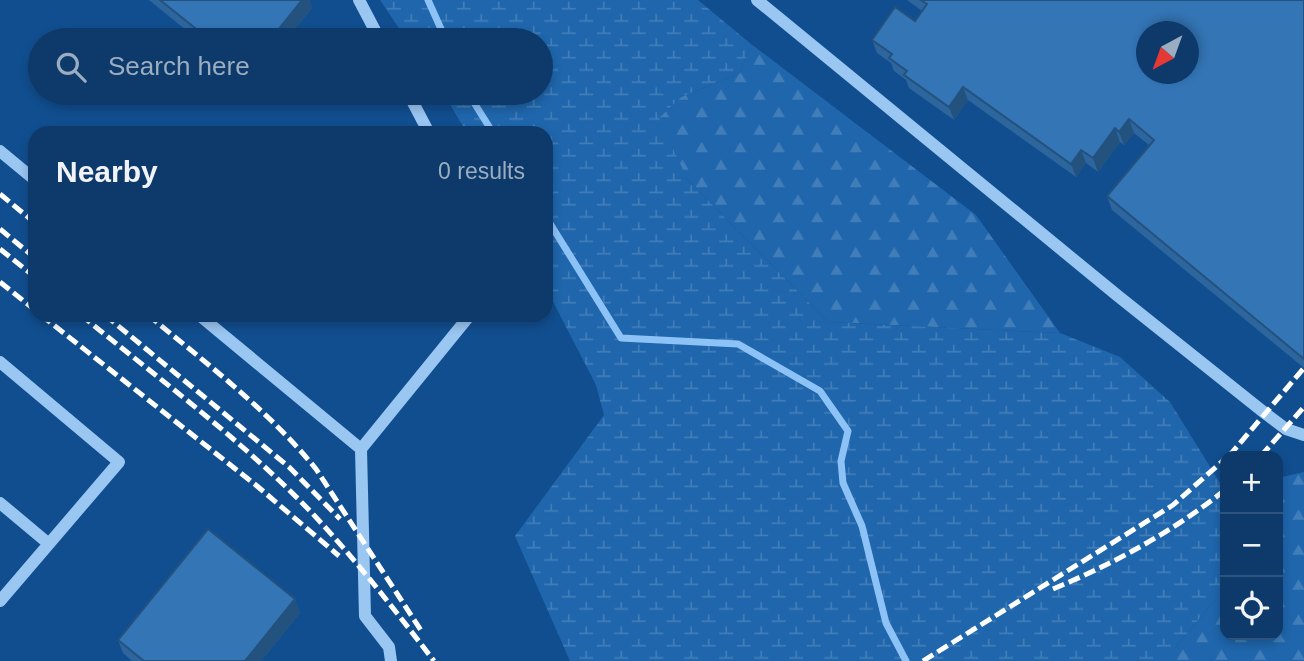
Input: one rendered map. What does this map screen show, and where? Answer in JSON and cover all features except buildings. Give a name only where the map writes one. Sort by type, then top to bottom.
[{"type":"lane","points":[[359,0],[374,28]]},
{"type":"lane","points":[[764,2],[1245,397],[1286,429],[1304,435]]},
{"type":"lane","points":[[414,105],[425,126]]},
{"type":"lane","points":[[0,151],[28,174]]},
{"type":"lane","points":[[207,322],[361,449]]},
{"type":"lane","points":[[391,661],[389,647],[365,616],[361,449],[464,322]]},
{"type":"lane","points":[[0,362],[119,462],[0,600]]},
{"type":"lane","points":[[0,503],[49,544]]},
{"type":"green space","points":[[380,0],[698,0],[751,44],[740,73],[681,97],[659,118],[687,179],[828,322],[1060,333],[1120,357],[1170,402],[1220,483],[1220,594],[1174,649],[1174,661],[570,661],[515,536],[604,415],[596,385],[553,302],[553,126],[463,126],[450,105],[553,105],[553,28],[399,28]]},
{"type":"green space","points":[[751,44],[976,215],[1060,333],[828,322],[687,179],[658,118],[681,97],[740,73]]},
{"type":"green space","points":[[1304,472],[1304,661],[1174,661],[1174,649],[1220,594],[1220,640],[1283,640],[1283,477]]},
{"type":"waterway","points":[[428,0],[441,28]]},
{"type":"waterway","points":[[476,105],[489,126]]},
{"type":"waterway","points":[[553,228],[621,338],[738,344],[820,391],[848,431],[841,461],[843,483],[862,526],[886,623],[906,661]]},
{"type":"railway","points":[[0,194],[28,217]]},
{"type":"railway","points":[[0,229],[28,252]]},
{"type":"railway","points":[[0,249],[28,271]]},
{"type":"railway","points":[[0,282],[28,304]]},
{"type":"railway","points":[[50,322],[257,486],[339,556]]},
{"type":"railway","points":[[90,322],[200,411],[285,486],[344,549],[434,661]]},
{"type":"railway","points":[[113,322],[289,467],[340,519]]},
{"type":"railway","points":[[156,322],[236,388],[278,427],[316,469],[422,632]]},
{"type":"railway","points":[[1233,451],[1304,368]]},
{"type":"railway","points":[[1265,451],[1304,407]]},
{"type":"railway","points":[[923,661],[1173,505],[1220,463]]},
{"type":"railway","points":[[1053,589],[1142,546],[1220,494]]}]
